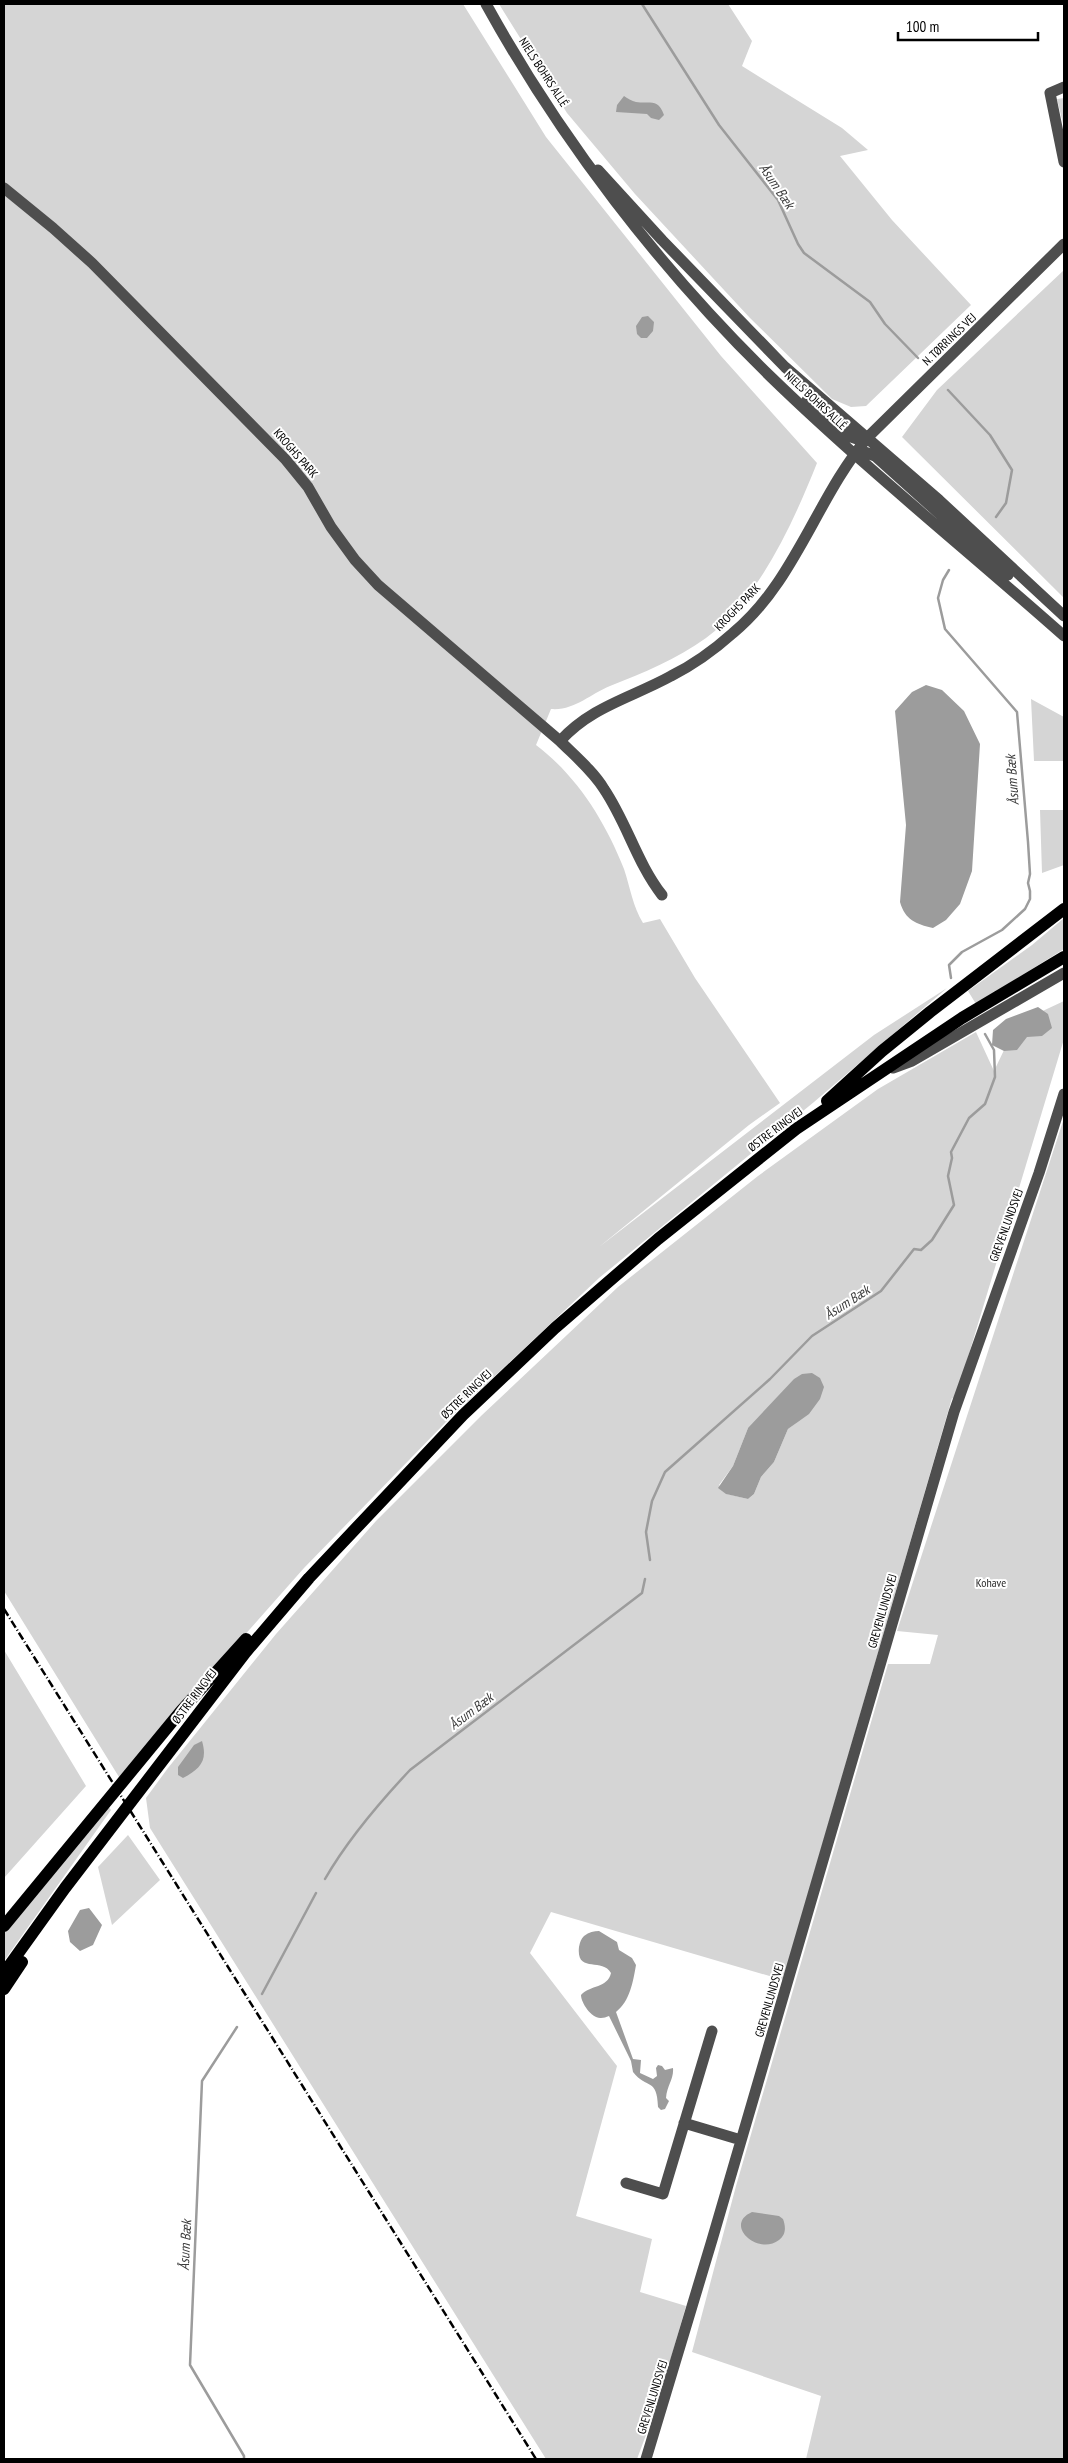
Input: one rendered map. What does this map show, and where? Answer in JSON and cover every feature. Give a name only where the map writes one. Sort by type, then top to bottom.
[{"type":"main road","points":[[796,1129],[882,1051],[1064,909]]},
{"type":"main road","name":"ØSTRE RINGVEJ","points":[[4,1973],[65,1888],[245,1653],[309,1578],[463,1414],[555,1328],[658,1239],[796,1129],[962,1018],[1064,957]]},
{"type":"main road","points":[[4,1926],[181,1712],[247,1639],[309,1578]]},
{"type":"main road","points":[[4,1989],[32,1947],[65,1888]]},
{"type":"street","name":"NIELS BOHRS ALLÉ","points":[[486,4],[597,179],[687,288],[771,377],[854,454],[1064,636]]},
{"type":"street","points":[[1064,87],[1050,92],[1064,162]]},
{"type":"street","name":"NIELS BOHRS ALLÉ","points":[[581,152],[785,368],[868,437],[1064,616]]},
{"type":"street","name":"KROGHS PARK","points":[[4,188],[92,263],[286,460],[308,487],[331,527],[355,560],[378,586],[560,741],[604,789],[634,843],[648,878],[662,895]]},
{"type":"street","name":"N. TØRRINGS VEJ","points":[[854,454],[868,437],[1064,244]]},
{"type":"street","points":[[687,288],[700,294],[757,353],[838,428],[857,439],[868,437]]},
{"type":"street","points":[[854,454],[862,450],[875,456],[1064,624]]},
{"type":"street","name":"KROGHS PARK","points":[[560,741],[579,721],[620,699],[670,677],[698,660],[735,632],[769,596],[854,454]]},
{"type":"street","points":[[877,1075],[912,1060],[1064,973]]},
{"type":"street","name":"GREVENLUNDSVEJ","points":[[646,2459],[954,1412],[1039,1173],[1064,1094]]},
{"type":"street","points":[[626,2183],[663,2194],[712,2031]]},
{"type":"street","points":[[684,2123],[741,2140]]},
{"type":"green space","points":[[4,4],[463,4],[546,137],[721,356],[817,463],[797,510],[772,558],[742,603],[725,622],[695,646],[672,659],[603,689],[575,705],[551,709],[536,745],[551,757],[577,785],[599,817],[624,869],[632,897],[643,923],[660,919],[695,978],[780,1103],[749,1125],[599,1247],[874,1035],[947,988],[814,1102],[599,1278],[446,1422],[304,1568],[119,1777],[4,1591]]},
{"type":"green space","points":[[499,4],[728,4],[752,41],[742,66],[842,128],[868,150],[840,156],[892,220],[971,305],[866,406],[851,407],[832,399],[750,318],[635,194],[567,113]]},
{"type":"green space","points":[[1064,98],[1064,128],[1057,99]]},
{"type":"green space","points":[[1064,270],[1064,598],[902,437],[937,390]]},
{"type":"green space","points":[[1031,699],[1064,717],[1064,761],[1034,761]]},
{"type":"green space","points":[[1040,810],[1064,810],[1064,865],[1042,873]]},
{"type":"green space","points":[[1064,918],[1064,949],[976,1004],[968,991],[1032,945]]},
{"type":"green space","points":[[1064,1001],[1064,1039],[955,1400],[952,1398],[783,1980],[551,1912],[530,1953],[617,2066],[576,2216],[652,2239],[640,2292],[686,2306],[658,2403],[637,2459],[546,2459],[150,1828],[146,1798],[276,1634],[376,1521],[482,1415],[618,1287],[758,1176],[878,1089],[976,1032],[994,1071],[1017,1023]],"holes":[[[796,1423],[788,1429],[774,1462],[761,1477],[754,1494],[748,1499],[727,1494],[719,1485],[733,1466],[748,1428]]]},
{"type":"green space","name":"Kohave","points":[[1064,1118],[1064,2459],[806,2459],[821,2396],[692,2352],[736,2186],[888,1664],[930,1664],[938,1635],[897,1631]]},
{"type":"green space","points":[[4,1650],[86,1786],[4,1878]]},
{"type":"green space","points":[[108,1806],[111,1810],[4,1961],[4,1933]]},
{"type":"green space","points":[[128,1835],[160,1880],[112,1925],[98,1867]]},
{"type":"shaded area","points":[[624,96],[636,102],[656,104],[664,115],[659,120],[651,118],[647,114],[616,112],[617,105]]},
{"type":"shaded area","points":[[648,316],[654,322],[653,331],[647,338],[641,338],[637,334],[636,326],[642,317]]},
{"type":"shaded area","points":[[926,685],[942,690],[964,711],[980,744],[972,871],[960,904],[946,920],[933,928],[921,925],[908,917],[900,902],[906,825],[895,711],[912,692]]},
{"type":"shaded area","points":[[1038,1007],[1048,1014],[1052,1028],[1042,1036],[1027,1037],[1017,1050],[1004,1051],[992,1045],[993,1030],[1006,1019]]},
{"type":"shaded area","points":[[812,1373],[820,1378],[824,1387],[820,1399],[809,1414],[788,1429],[774,1462],[761,1477],[754,1494],[748,1499],[726,1494],[718,1488],[733,1466],[748,1428],[794,1379],[802,1374]]},
{"type":"shaded area","points":[[202,1741],[204,1754],[201,1764],[183,1778],[178,1775],[178,1767],[194,1745]]},
{"type":"shaded area","points":[[89,1908],[102,1925],[93,1945],[80,1951],[70,1942],[68,1931],[80,1910]]},
{"type":"shaded area","points":[[599,1931],[617,1942],[619,1950],[632,1958],[636,1965],[628,1997],[616,2012],[633,2059],[641,2060],[640,2073],[653,2079],[657,2076],[656,2068],[658,2065],[662,2066],[665,2070],[673,2068],[666,2098],[669,2101],[665,2109],[661,2110],[658,2107],[656,2091],[653,2087],[633,2072],[631,2061],[609,2016],[598,2018],[594,2016],[583,2002],[581,1995],[589,1989],[603,1984],[611,1973],[602,1966],[585,1963],[579,1955],[579,1947],[583,1937]]},
{"type":"shaded area","points":[[752,2212],[779,2216],[783,2219],[785,2231],[783,2236],[771,2244],[754,2242],[747,2237],[742,2231],[741,2224],[744,2218]]},
{"type":"waterway","name":"Åsum Bæk","points":[[642,4],[719,125],[778,200],[804,253],[870,302],[885,324],[918,358]]},
{"type":"waterway","name":"Åsum Bæk","points":[[948,390],[990,435],[1012,470],[1006,503],[996,517]]},
{"type":"waterway","name":"Åsum Bæk","points":[[949,570],[943,580],[938,598],[945,629],[1017,712],[1030,874],[1028,883],[1030,899],[1025,909],[1002,930],[962,952],[949,965],[951,978]]},
{"type":"waterway","name":"Åsum Bæk","points":[[650,1560],[646,1532],[652,1501],[665,1472],[770,1379],[812,1336],[881,1291],[914,1249],[921,1250],[932,1240],[954,1205],[948,1176],[952,1158],[951,1152],[969,1118],[985,1104],[995,1077],[994,1050],[985,1034]]},
{"type":"waterway","name":"Åsum Bæk","points":[[325,1879],[343,1850],[364,1822],[410,1770],[642,1593],[645,1579]]},
{"type":"waterway","name":"Åsum Bæk","points":[[262,1994],[316,1893]]},
{"type":"waterway","name":"Åsum Bæk","points":[[237,2027],[202,2081],[190,2365],[244,2459]]},
{"type":"railway","points":[[4,1609],[536,2459]]}]
